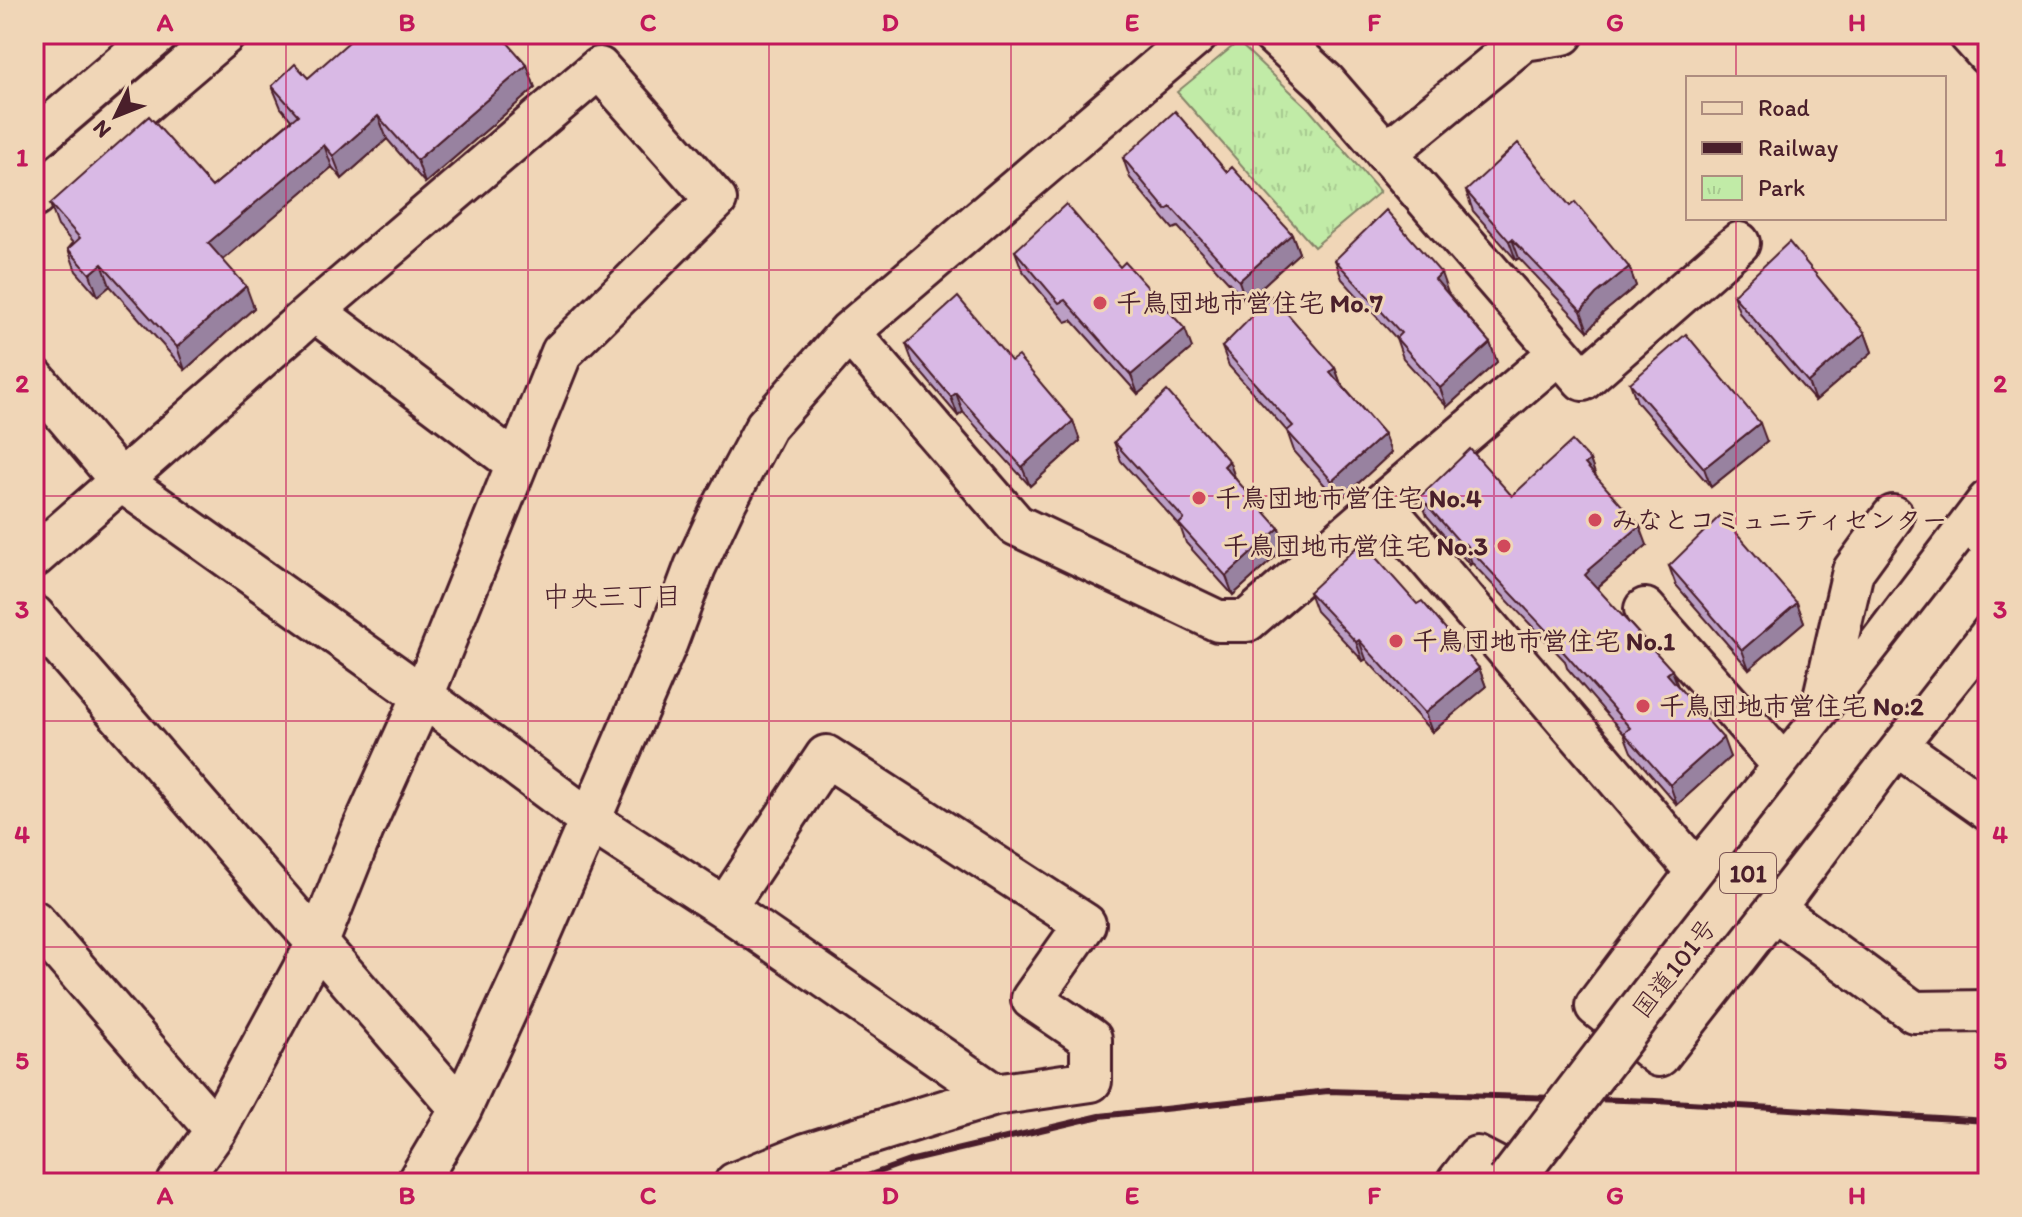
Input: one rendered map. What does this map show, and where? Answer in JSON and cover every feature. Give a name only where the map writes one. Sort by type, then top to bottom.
[{"type":"highway","name":"国道101号","points":[[1509,1183],[1988,565]]},
{"type":"street","points":[[34,140],[158,34]]},
{"type":"street","points":[[34,197],[225,34]]},
{"type":"street","points":[[417,1183],[461,1109],[591,821],[667,642],[695,567],[766,426],[849,332],[1198,34]]},
{"type":"street","points":[[1273,34],[1326,83],[1583,380],[1739,243]]},
{"type":"street","points":[[1386,153],[1521,37],[1563,34]]},
{"type":"street","points":[[1969,34],[1988,55]]},
{"type":"street","points":[[34,557],[314,311],[599,68],[716,200],[562,352],[423,696],[363,829],[318,942],[216,1130],[178,1183]]},
{"type":"street","points":[[314,311],[516,463]]},
{"type":"street","points":[[849,332],[1016,525],[1218,621],[1247,621],[1559,353]]},
{"type":"street","points":[[34,378],[121,481],[423,696],[591,821],[725,908],[995,1095]]},
{"type":"street","points":[[1988,501],[1818,725],[1697,872],[1596,1006],[1659,1056],[1896,745],[1988,631]]},
{"type":"street","points":[[1382,504],[1697,872]]},
{"type":"street","points":[[1818,725],[1853,571],[1893,516]]},
{"type":"street","points":[[1645,609],[1784,766]]},
{"type":"street","points":[[34,616],[461,1109]]},
{"type":"street","points":[[1896,745],[1988,810]]},
{"type":"street","points":[[725,908],[826,756],[1085,924],[1032,999],[1091,1039],[1091,1081],[995,1095],[806,1154],[735,1183]]},
{"type":"street","points":[[1774,909],[1914,1012],[1988,1011]]},
{"type":"street","points":[[34,921],[216,1130]]},
{"type":"street","points":[[1457,1183],[1477,1157],[1527,1183]]},
{"type":"green space","points":[[1238,42],[1307,107],[1380,192],[1314,247],[1177,92]]},
{"type":"building","points":[[358,34],[500,34],[527,65],[417,160],[378,116],[333,156],[324,145],[208,243],[246,286],[177,347],[102,264],[90,274],[68,249],[80,238],[50,204],[149,116],[212,187],[298,115],[272,86],[295,64],[308,78]]},
{"type":"building","points":[[1175,111],[1227,172],[1232,167],[1292,234],[1239,281],[1171,207],[1166,210],[1123,158]]},
{"type":"building","points":[[1518,143],[1570,206],[1575,202],[1629,267],[1581,311],[1512,239],[1509,241],[1466,191]]},
{"type":"building","name":"千鳥団地市営住宅 Mo.7","points":[[1066,204],[1120,267],[1125,262],[1185,329],[1131,375],[1065,300],[1059,303],[1015,251]]},
{"type":"building","points":[[1386,210],[1441,273],[1435,279],[1490,343],[1440,388],[1396,338],[1401,333],[1335,260]]},
{"type":"building","points":[[1789,242],[1865,333],[1808,382],[1733,295]]},
{"type":"building","points":[[1272,296],[1335,368],[1330,372],[1384,434],[1332,481],[1287,431],[1293,426],[1222,347]]},
{"type":"building","points":[[958,297],[1011,361],[1018,356],[1073,421],[1022,467],[956,393],[951,397],[906,344]]},
{"type":"building","points":[[1686,334],[1760,423],[1704,468],[1630,383]]},
{"type":"building","name":"千鳥団地市営住宅 No.4","points":[[1167,391],[1229,461],[1224,466],[1279,528],[1226,576],[1179,524],[1184,519],[1114,442]]},
{"type":"building","points":[[1572,441],[1590,460],[1585,464],[1640,526],[1585,575],[1672,670],[1667,674],[1723,738],[1670,785],[1624,733],[1630,728],[1562,647],[1465,544],[1463,546],[1420,497],[1470,449],[1512,496]]},
{"type":"building","points":[[1721,515],[1797,603],[1742,650],[1669,566]]},
{"type":"building","name":"千鳥団地市営住宅 No.1","points":[[1362,542],[1417,604],[1422,601],[1479,668],[1425,713],[1359,640],[1356,642],[1309,592]]},
{"type":"railway","points":[[848,1183],[909,1161],[1100,1116],[1328,1091],[1656,1101],[1988,1121]]},
{"type":"place","name":"千鳥団地市営住宅 Mo.7","points":[[1100,303]]},
{"type":"place","name":"千鳥団地市営住宅 No.4","points":[[1199,498]]},
{"type":"place","name":"みなとコミュニティセンター","points":[[1595,520]]},
{"type":"place","name":"千鳥団地市営住宅 No.3","points":[[1504,546]]},
{"type":"place","name":"千鳥団地市営住宅 No.1","points":[[1396,641]]},
{"type":"place","name":"千鳥団地市営住宅 No.2","points":[[1643,706]]},
{"type":"district","name":"中央三丁目","points":[[612,596]]}]
